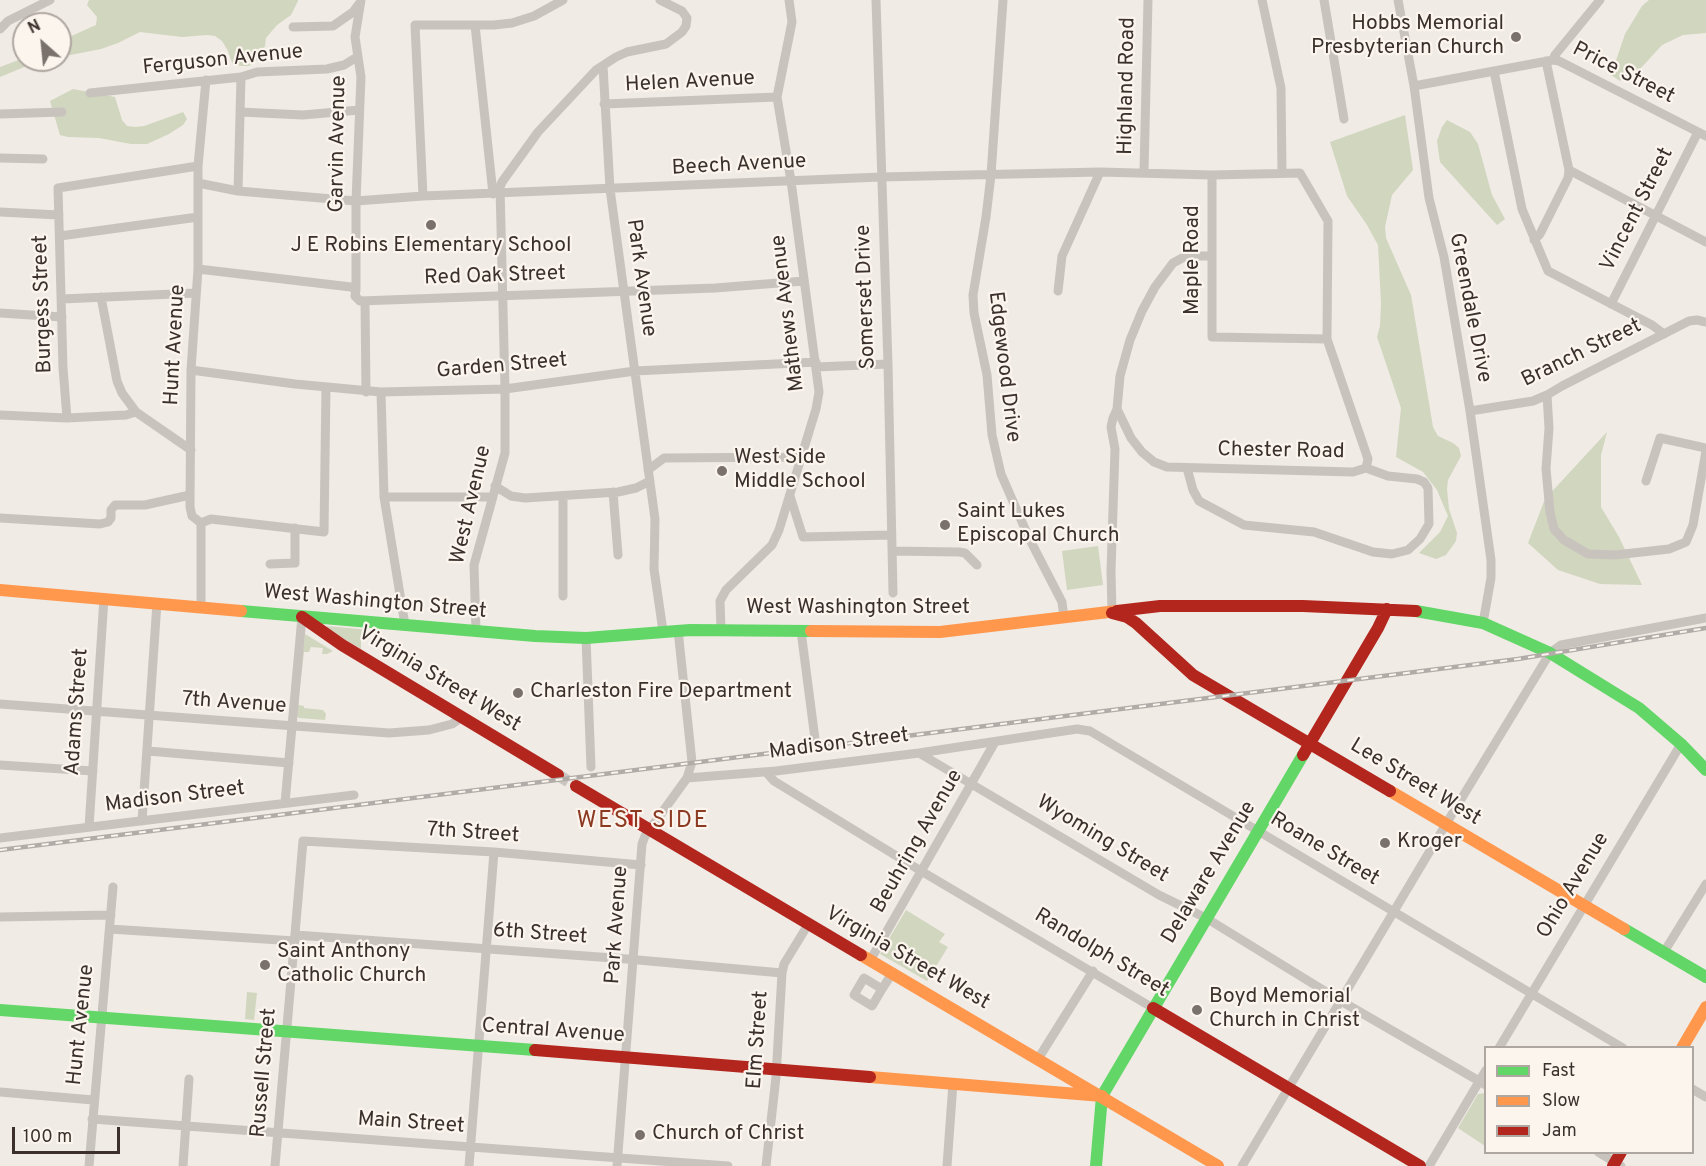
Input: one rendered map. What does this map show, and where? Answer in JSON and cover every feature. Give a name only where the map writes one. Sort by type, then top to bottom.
[{"type":"main road","name":"West Washington Street","points":[[0,590],[302,617],[586,638],[663,631],[721,629],[939,632],[1161,606],[1303,606],[1426,611],[1484,623],[1550,653],[1639,708],[1681,744],[1706,770]]},
{"type":"main road","points":[[1154,638],[1146,622],[1150,613],[1191,607]]},
{"type":"main road","name":"Delaware Avenue","points":[[1096,1166],[1102,1096],[1378,628],[1387,609]]},
{"type":"main road","name":"Lee Street West","points":[[1112,613],[1136,623],[1193,675],[1706,977]]},
{"type":"main road","name":"Virginia Street West","points":[[302,617],[316,629],[558,775]]},
{"type":"main road","name":"Virginia Street West","points":[[576,786],[1218,1166]]},
{"type":"main road","points":[[1683,1046],[1706,1007]]},
{"type":"main road","name":"Randolph Street","points":[[1153,1008],[1420,1166]]},
{"type":"main road","name":"Central Avenue","points":[[0,1010],[626,1056],[1102,1096]]},
{"type":"street","points":[[0,29],[8,21],[50,0]]},
{"type":"street","points":[[423,196],[415,26],[512,23],[534,16],[563,0]]},
{"type":"street","points":[[603,66],[627,52],[666,44],[682,32],[687,18],[682,11],[660,0]]},
{"type":"street","points":[[777,97],[792,22],[789,0]]},
{"type":"street","name":"Somerset Drive","points":[[876,0],[893,593]]},
{"type":"street","name":"Edgewood Drive","points":[[1003,0],[991,175],[973,295],[978,336],[987,375],[992,435],[1001,474],[1029,538],[1062,602],[1064,618]]},
{"type":"street","name":"Highland Road","points":[[1144,172],[1148,0]]},
{"type":"street","points":[[1262,0],[1281,88],[1282,173]]},
{"type":"street","points":[[1324,0],[1344,119]]},
{"type":"street","name":"Greendale Drive","points":[[1398,0],[1414,86],[1429,198],[1444,257],[1470,411],[1491,560],[1491,578],[1484,623]]},
{"type":"street","points":[[1534,240],[1540,234],[1568,178],[1569,170],[1549,60],[1600,0]]},
{"type":"street","points":[[293,27],[333,26],[353,12],[360,1]]},
{"type":"street","name":"Garvin Avenue","points":[[356,290],[356,201],[361,76],[355,37],[360,1]]},
{"type":"street","points":[[475,25],[497,194]]},
{"type":"street","name":"Ferguson Avenue","points":[[90,93],[241,77],[257,72],[327,69],[344,65],[357,57]]},
{"type":"street","name":"Price Street","points":[[1414,86],[1549,60],[1559,61],[1702,134]]},
{"type":"street","name":"Park Avenue","points":[[603,66],[610,189],[656,519],[654,569],[663,631]]},
{"type":"street","name":"West Avenue","points":[[476,631],[474,565],[505,453],[503,295],[497,194],[502,182],[538,132],[603,66]]},
{"type":"street","points":[[1494,71],[1519,199],[1548,271],[1652,325],[1664,334]]},
{"type":"street","points":[[238,191],[241,77]]},
{"type":"street","name":"Hunt Avenue","points":[[201,608],[201,523],[192,516],[190,495],[191,370],[198,269],[198,166],[206,80]]},
{"type":"street","name":"Helen Avenue","points":[[604,104],[777,97]]},
{"type":"street","name":"Mathews Avenue","points":[[721,629],[720,601],[733,582],[771,544],[779,530],[816,409],[819,392],[791,181],[777,97]]},
{"type":"street","points":[[240,112],[303,115],[359,110]]},
{"type":"street","points":[[0,114],[62,112]]},
{"type":"street","name":"Vincent Street","points":[[1611,304],[1656,216],[1702,134]]},
{"type":"street","points":[[0,158],[43,159]]},
{"type":"street","name":"Burgess Street","points":[[67,418],[63,368],[57,188],[198,166]]},
{"type":"street","points":[[1569,170],[1706,242]]},
{"type":"street","points":[[1058,291],[1062,255],[1100,172]]},
{"type":"street","name":"Beech Avenue","points":[[198,183],[238,191],[356,201],[423,196],[881,177],[1100,172],[1212,175],[1282,173]]},
{"type":"street","name":"Chester Road","points":[[1117,409],[1131,438],[1142,452],[1154,462],[1167,467],[1353,472],[1366,468],[1368,459],[1327,339],[1327,216],[1300,173],[1282,173]]},
{"type":"street","name":"Maple Road","points":[[1212,175],[1212,337],[1327,339]]},
{"type":"street","points":[[0,212],[59,215]]},
{"type":"street","points":[[60,236],[198,217]]},
{"type":"street","points":[[1112,613],[1115,450],[1112,427],[1117,409],[1120,376],[1130,340],[1155,287],[1178,259],[1186,256],[1212,256]]},
{"type":"street","points":[[198,269],[351,287],[356,290],[357,299],[365,301],[366,392]]},
{"type":"street","name":"Red Oak Street","points":[[365,301],[715,288],[804,281]]},
{"type":"street","points":[[62,299],[196,293]]},
{"type":"street","points":[[101,297],[117,381],[122,393],[136,412],[191,450]]},
{"type":"street","points":[[0,313],[62,316]]},
{"type":"street","name":"Branch Street","points":[[1470,411],[1533,401],[1689,321],[1706,322]]},
{"type":"street","name":"Garden Street","points":[[191,370],[381,392],[505,389],[635,371],[888,364]]},
{"type":"street","points":[[201,523],[211,519],[324,532],[326,387]]},
{"type":"street","points":[[381,392],[384,497],[405,625]]},
{"type":"street","points":[[1546,396],[1549,428],[1546,469],[1550,512],[1554,529],[1564,540],[1588,554],[1615,555],[1669,549],[1686,542],[1693,525],[1706,450],[1658,439],[1646,481]]},
{"type":"street","points":[[0,415],[67,418],[126,415],[136,412]]},
{"type":"street","points":[[648,470],[664,458],[801,456]]},
{"type":"street","points":[[1187,468],[1192,490],[1199,501],[1244,525],[1314,532],[1373,552],[1392,554],[1408,550],[1420,539],[1429,524],[1428,488],[1424,482],[1417,479],[1388,476],[1366,468]]},
{"type":"street","points":[[495,486],[506,494],[519,498],[613,492],[636,488],[650,482]]},
{"type":"street","points":[[613,492],[618,555]]},
{"type":"street","points":[[0,518],[100,524],[108,522],[115,505],[147,505],[190,495]]},
{"type":"street","points":[[563,496],[563,596]]},
{"type":"street","points":[[790,496],[803,537],[891,535]]},
{"type":"street","points":[[384,497],[491,497]]},
{"type":"street","points":[[270,564],[295,563],[295,528]]},
{"type":"street","points":[[892,551],[959,552],[965,553],[977,565]]},
{"type":"street","name":"Adams Street","points":[[89,827],[104,598]]},
{"type":"street","points":[[142,821],[157,603]]},
{"type":"street","points":[[285,803],[302,617]]},
{"type":"street","points":[[1242,1166],[1550,653],[1561,645],[1706,618]]},
{"type":"street","name":"Park Avenue","points":[[618,1162],[642,844],[650,829],[687,778],[692,762],[678,630]]},
{"type":"street","points":[[801,631],[815,740]]},
{"type":"street","points":[[586,638],[591,767]]},
{"type":"street","name":"7th Avenue","points":[[0,704],[389,733],[447,726],[462,717]]},
{"type":"street","name":"Roane Street","points":[[996,742],[1077,729],[1090,731],[1621,1046]]},
{"type":"street","name":"Madison Street","points":[[687,778],[766,772],[996,742]]},
{"type":"street","name":"Beuhring Avenue","points":[[870,959],[996,742]]},
{"type":"street","name":"Ohio Avenue","points":[[1500,1046],[1681,744]]},
{"type":"street","points":[[148,751],[289,763]]},
{"type":"street","name":"Wyoming Street","points":[[919,753],[1159,895],[1206,918],[1341,1001],[1482,1083]]},
{"type":"street","points":[[0,765],[93,771]]},
{"type":"street","name":"Randolph Street","points":[[766,772],[774,781],[921,871],[1153,1008]]},
{"type":"street","name":"Madison Street","points":[[0,838],[354,795]]},
{"type":"street","name":"7th Street","points":[[303,841],[494,852],[641,866]]},
{"type":"street","name":"Russell Street","points":[[275,1166],[303,841]]},
{"type":"street","points":[[469,1166],[494,852]]},
{"type":"street","points":[[1664,952],[1706,884]]},
{"type":"street","name":"Hunt Avenue","points":[[89,1166],[113,887]]},
{"type":"street","points":[[0,917],[111,915]]},
{"type":"street","name":"Elm Street","points":[[766,1166],[776,1069],[782,973],[784,964],[808,923]]},
{"type":"street","name":"6th Street","points":[[110,929],[486,949],[782,973]]},
{"type":"street","points":[[1038,1059],[1093,971]]},
{"type":"street","points":[[882,989],[893,972]]},
{"type":"street","points":[[183,1166],[189,1079]]},
{"type":"street","points":[[947,1166],[953,1083]]},
{"type":"street","points":[[1429,1166],[1482,1083]]},
{"type":"street","points":[[0,1092],[93,1100]]},
{"type":"street","name":"Main Street","points":[[92,1119],[471,1146],[618,1162],[728,1166]]},
{"type":"street","points":[[1602,1154],[1617,1162]]},
{"type":"green space","points":[[89,0],[298,0],[291,15],[277,25],[266,38],[265,46],[256,61],[249,66],[233,65],[222,41],[215,36],[207,35],[182,37],[140,32],[101,49],[72,55],[72,36],[96,25],[97,17],[87,5]]},
{"type":"green space","points":[[1649,0],[1706,0],[1706,33],[1683,35],[1662,45],[1640,69],[1620,81],[1611,75],[1625,34],[1642,6]]},
{"type":"green space","points":[[12,62],[12,72],[0,77],[0,67]]},
{"type":"green space","points":[[73,89],[115,97],[122,120],[127,126],[144,126],[183,112],[187,119],[183,125],[169,134],[147,144],[60,135],[50,101]]},
{"type":"green space","points":[[1405,115],[1413,170],[1392,195],[1385,227],[1386,238],[1411,295],[1433,427],[1438,436],[1459,448],[1461,456],[1448,480],[1447,489],[1449,509],[1457,533],[1456,541],[1446,555],[1436,559],[1419,553],[1440,532],[1448,516],[1437,490],[1423,472],[1396,457],[1401,408],[1377,337],[1381,303],[1378,245],[1347,196],[1330,142]]},
{"type":"green space","points":[[1447,120],[1470,132],[1478,144],[1492,195],[1505,219],[1497,225],[1440,162],[1437,141]]},
{"type":"green space","points":[[1607,432],[1601,455],[1601,507],[1619,537],[1642,585],[1600,584],[1558,570],[1528,543],[1545,499]]},
{"type":"green space","points":[[1098,546],[1103,585],[1067,590],[1062,551]]},
{"type":"green space","points":[[327,626],[369,630],[361,638],[361,649],[326,628]]},
{"type":"green space","points":[[305,634],[333,651],[322,654],[323,648],[311,647],[309,652],[304,652],[298,705],[323,710],[326,714],[325,720],[296,716]]},
{"type":"green space","points":[[906,910],[945,934],[939,942],[948,947],[927,981],[880,954]]},
{"type":"green space","points":[[247,992],[257,993],[254,1020],[245,1019]]},
{"type":"green space","points":[[1484,1093],[1484,1145],[1458,1128],[1478,1094]]},
{"type":"tunnel","points":[[558,775],[576,786]]},
{"type":"railway","points":[[0,850],[1518,659],[1706,628]]},
{"type":"traffic: fast","points":[[241,611],[535,636],[586,638],[690,630],[811,631]]},
{"type":"traffic: fast","points":[[1416,611],[1483,623],[1550,653],[1639,708],[1681,744],[1706,770]]},
{"type":"traffic: fast","points":[[1096,1166],[1102,1096],[1303,755]]},
{"type":"traffic: fast","points":[[1624,929],[1706,977]]},
{"type":"traffic: fast","points":[[0,1010],[535,1050]]},
{"type":"traffic: slow","points":[[0,590],[241,611]]},
{"type":"traffic: slow","points":[[811,631],[940,632],[1117,611]]},
{"type":"traffic: slow","points":[[1390,791],[1624,929]]},
{"type":"traffic: slow","points":[[861,955],[1218,1166]]},
{"type":"traffic: slow","points":[[1683,1046],[1706,1007]]},
{"type":"traffic: slow","points":[[870,1077],[1102,1096]]},
{"type":"traffic: jam","points":[[1117,611],[1160,606],[1303,606],[1416,611]]},
{"type":"traffic: jam","points":[[1303,755],[1387,609]]},
{"type":"traffic: jam","points":[[1112,613],[1127,617],[1136,623],[1193,675],[1390,791]]},
{"type":"traffic: jam","points":[[302,617],[342,645],[558,775]]},
{"type":"traffic: jam","points":[[576,786],[861,955]]},
{"type":"traffic: jam","points":[[1153,1008],[1420,1166]]},
{"type":"traffic: jam","points":[[535,1050],[870,1077]]},
{"type":"traffic: jam","points":[[1613,1166],[1620,1154]]},
{"type":"place","name":"Hobbs Memorial Presbyterian Church","points":[[1516,37]]},
{"type":"place","name":"J E Robins Elementary School","points":[[431,225]]},
{"type":"place","name":"West Side Middle School","points":[[722,471]]},
{"type":"place","name":"Saint Lukes Episcopal Church","points":[[945,525]]},
{"type":"place","name":"Charleston Fire Department","points":[[518,693]]},
{"type":"place","name":"Kroger","points":[[1385,843]]},
{"type":"place","name":"Saint Anthony Catholic Church","points":[[265,965]]},
{"type":"place","name":"Boyd Memorial Church in Christ","points":[[1197,1010]]},
{"type":"place","name":"Church of Christ","points":[[640,1135]]},
{"type":"district","name":"WEST SIDE","points":[[643,822]]}]
